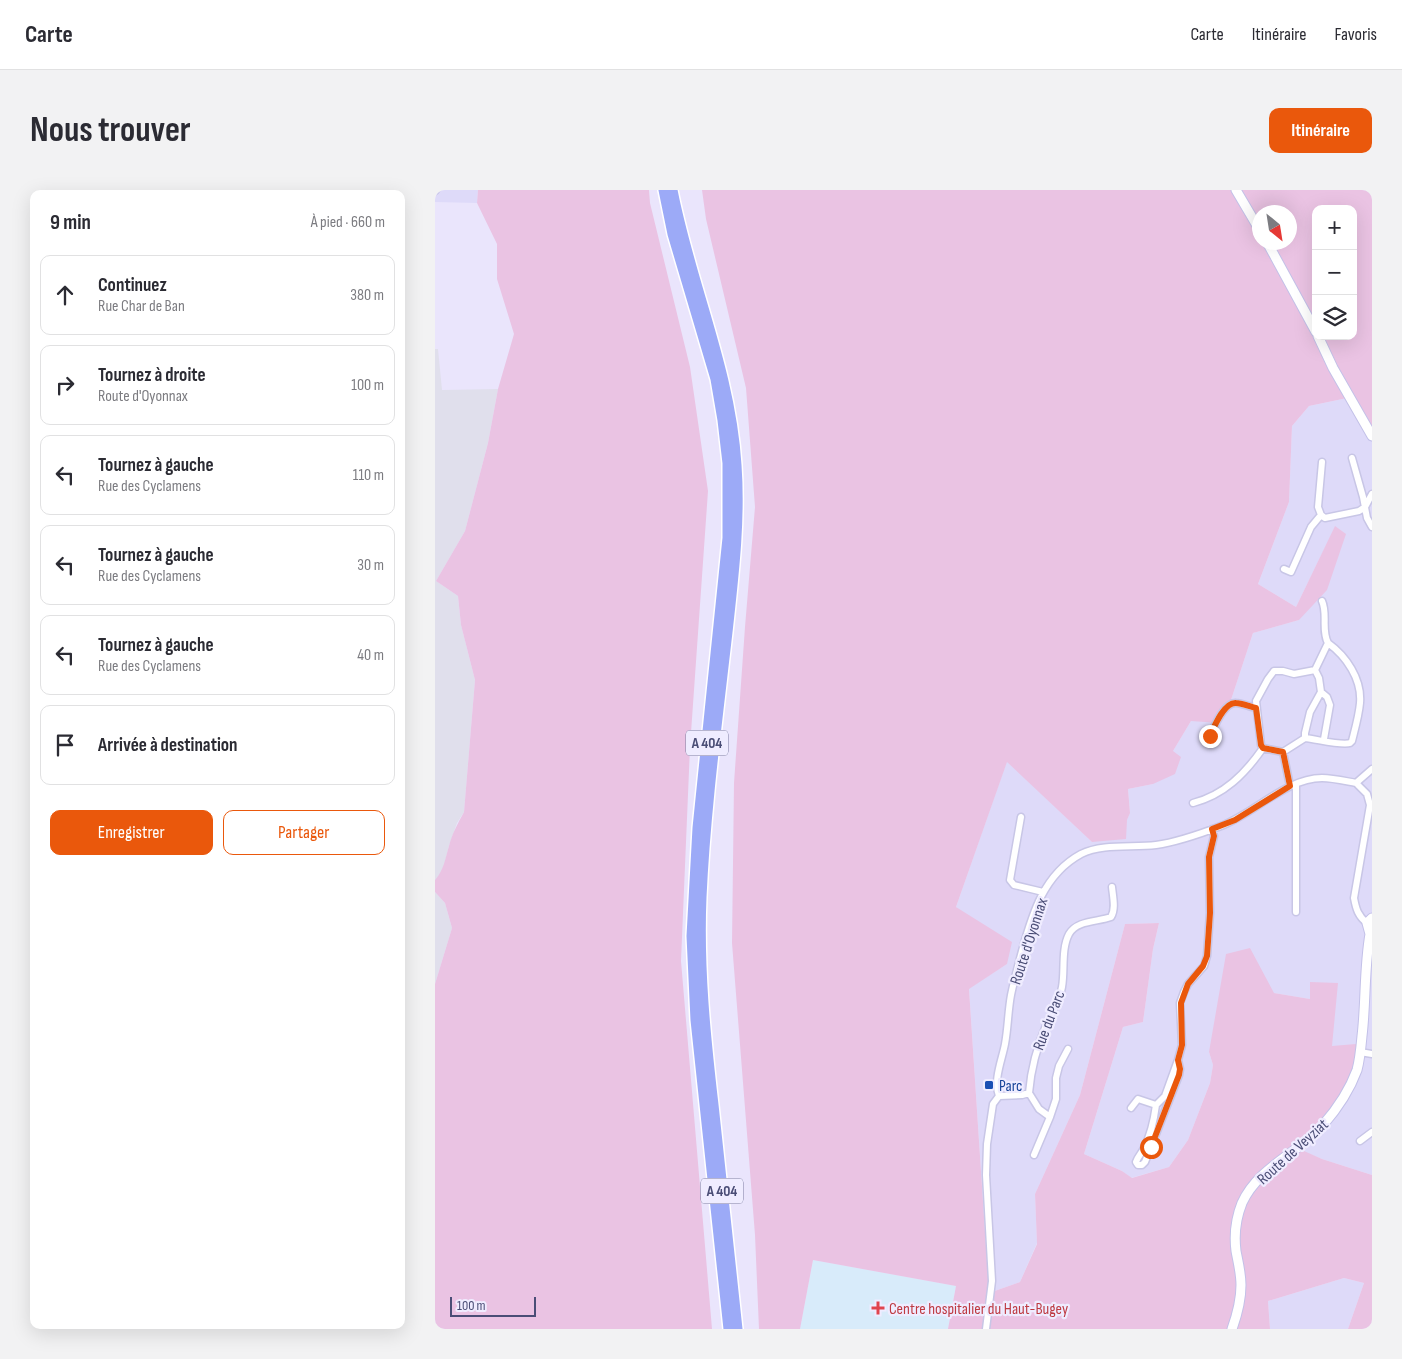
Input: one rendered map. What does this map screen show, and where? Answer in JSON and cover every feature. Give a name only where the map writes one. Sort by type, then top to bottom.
[{"type":"highway","name":"A 404","points":[[664,190],[677,249],[716,380],[728,463],[728,538],[698,828],[692,936],[696,1020],[726,1304],[727,1329]]},
{"type":"highway","name":"A 404","points":[[672,190],[681,232],[723,377],[736,465],[735,552],[705,835],[700,924],[703,1012],[739,1329]]},
{"type":"street","points":[[1236,190],[1252,218]]},
{"type":"street","points":[[1271,250],[1312,325]]},
{"type":"street","points":[[1320,340],[1333,368],[1372,436]]},
{"type":"street","points":[[1352,458],[1372,527]]},
{"type":"street","points":[[1322,462],[1318,506],[1321,515],[1325,518],[1354,513],[1365,507],[1372,494]]},
{"type":"street","points":[[1284,569],[1291,572],[1311,527],[1321,515]]},
{"type":"street","points":[[1263,748],[1283,752],[1305,738],[1343,745],[1350,743],[1360,704],[1358,685],[1351,668],[1325,638],[1325,608],[1321,601]]},
{"type":"street","points":[[1315,670],[1328,643]]},
{"type":"street","points":[[1305,738],[1310,712],[1321,692],[1319,678],[1315,670]]},
{"type":"street","points":[[1263,748],[1256,708],[1257,698],[1268,678],[1274,671],[1294,674],[1315,670]]},
{"type":"street","points":[[1321,692],[1327,697],[1330,705],[1324,740]]},
{"type":"street","points":[[1210,736],[1216,722],[1226,707],[1236,703],[1256,708]]},
{"type":"street","points":[[1193,802],[1206,799],[1220,792],[1233,782],[1249,768],[1263,748]]},
{"type":"street","points":[[1283,752],[1293,785],[1296,912]]},
{"type":"street","points":[[1369,921],[1361,918],[1356,910],[1354,898],[1370,804],[1367,794],[1356,783],[1372,769]]},
{"type":"street","name":"Route d'Oyonnax","points":[[986,1329],[992,1281],[986,1176],[987,1144],[993,1104],[999,1096],[997,1087],[1011,995],[1036,905],[1043,892],[1067,864],[1088,852],[1109,848],[1159,845],[1212,829],[1235,820],[1293,785],[1309,780],[1322,778],[1356,783]]},
{"type":"street","points":[[1021,817],[1010,880],[1014,885],[1043,892]]},
{"type":"street","points":[[1178,1060],[1180,1069],[1172,1094],[1145,1162],[1140,1166],[1136,1162],[1138,1156],[1143,1151],[1152,1131],[1156,1105],[1165,1096],[1182,1045],[1181,1003],[1188,984],[1203,966],[1207,956],[1210,913],[1209,857],[1214,836],[1212,829]]},
{"type":"street","name":"Rue du Parc","points":[[1029,1093],[1030,1074],[1036,1051],[1062,989],[1065,948],[1069,934],[1077,926],[1084,923],[1111,918],[1114,901],[1112,887]]},
{"type":"street","name":"Route de Veyziat","points":[[1232,1329],[1241,1293],[1235,1237],[1237,1218],[1243,1202],[1250,1189],[1264,1174],[1306,1141],[1324,1124],[1351,1083],[1357,1070],[1370,934],[1369,921]]},
{"type":"street","points":[[1033,1155],[1056,1099],[1056,1078],[1059,1066],[1068,1049]]},
{"type":"street","points":[[1360,1052],[1372,1054]]},
{"type":"street","points":[[999,1096],[1029,1093],[1039,1109],[1050,1117]]},
{"type":"street","points":[[1131,1108],[1138,1099],[1156,1105]]},
{"type":"street","points":[[1360,1141],[1372,1132]]},
{"type":"shaded area","points":[[435,190],[478,190],[477,203],[435,202]]},
{"type":"shaded area","points":[[478,190],[649,190],[650,203],[690,367],[708,491],[690,747],[681,961],[712,1329],[435,1329],[435,984],[452,928],[445,903],[435,892],[435,880],[442,868],[457,824],[464,812],[475,680],[461,625],[458,596],[436,581],[465,531],[488,443],[498,389],[514,334],[497,279],[497,244],[477,203]]},
{"type":"shaded area","points":[[702,190],[1372,190],[1372,435],[1352,397],[1309,406],[1292,426],[1289,502],[1258,584],[1296,607],[1335,526],[1346,534],[1327,590],[1299,620],[1253,633],[1230,703],[1219,723],[1191,721],[1173,751],[1181,757],[1175,774],[1153,784],[1128,789],[1130,813],[1127,820],[1126,839],[1092,842],[1007,762],[956,907],[1012,942],[1007,964],[969,989],[989,1293],[1020,1282],[1037,1244],[1035,1194],[1080,1095],[1125,924],[1159,923],[1153,949],[1143,1022],[1123,1027],[1084,1154],[1122,1171],[1132,1178],[1169,1167],[1188,1140],[1210,1083],[1213,1065],[1209,1052],[1226,954],[1250,948],[1274,993],[1310,999],[1310,982],[1338,983],[1332,1046],[1356,1044],[1358,1074],[1304,1151],[1322,1159],[1372,1175],[1372,1329],[1348,1329],[1364,1283],[1344,1278],[1268,1301],[1270,1329],[948,1329],[956,1286],[813,1260],[800,1329],[759,1329],[755,1235],[732,943],[734,783],[755,507],[746,388],[706,219]]},
{"type":"shaded area","points":[[435,349],[438,349],[442,390],[498,389],[488,443],[465,531],[436,581],[458,596],[461,625],[475,680],[464,812],[457,823],[442,873],[435,880]]},
{"type":"shaded area","points":[[1352,397],[1372,435],[1372,1175],[1304,1152],[1318,1133],[1332,1046],[1310,999],[1274,993],[1209,1052],[1213,1065],[1210,1083],[1188,1140],[1169,1167],[1131,1178],[1122,1171],[1084,1154],[1123,1027],[1143,1022],[1153,949],[1159,923],[1125,924],[1080,1095],[1035,1194],[1037,1243],[1020,1282],[989,1293],[969,988],[1007,964],[956,907],[1007,761],[1092,842],[1127,820],[1130,812],[1128,789],[1153,784],[1191,721],[1230,703],[1253,633],[1299,620],[1335,527],[1296,607],[1258,584],[1289,502],[1292,426],[1309,406]]},
{"type":"shaded area","points":[[435,892],[445,903],[452,928],[435,984]]},
{"type":"shaded area","name":"Centre hospitalier du Haut-Bugey","points":[[813,1260],[956,1286],[948,1329],[800,1329]]},
{"type":"shaded area","points":[[1344,1278],[1364,1283],[1348,1329],[1270,1329],[1268,1301]]},
{"type":"place","name":"Parc","points":[[989,1085]]},
{"type":"place","name":"Centre hospitalier du Haut-Bugey","points":[[878,1308]]},
{"type":"route","points":[[1151,1147],[1179,1075],[1178,1060],[1182,1045],[1181,1003],[1184,992],[1203,966],[1207,956],[1210,913],[1209,857],[1214,843],[1212,829],[1235,820],[1290,786],[1283,752],[1263,748],[1261,745],[1256,708],[1236,703],[1226,707],[1216,722],[1210,736]]}]
